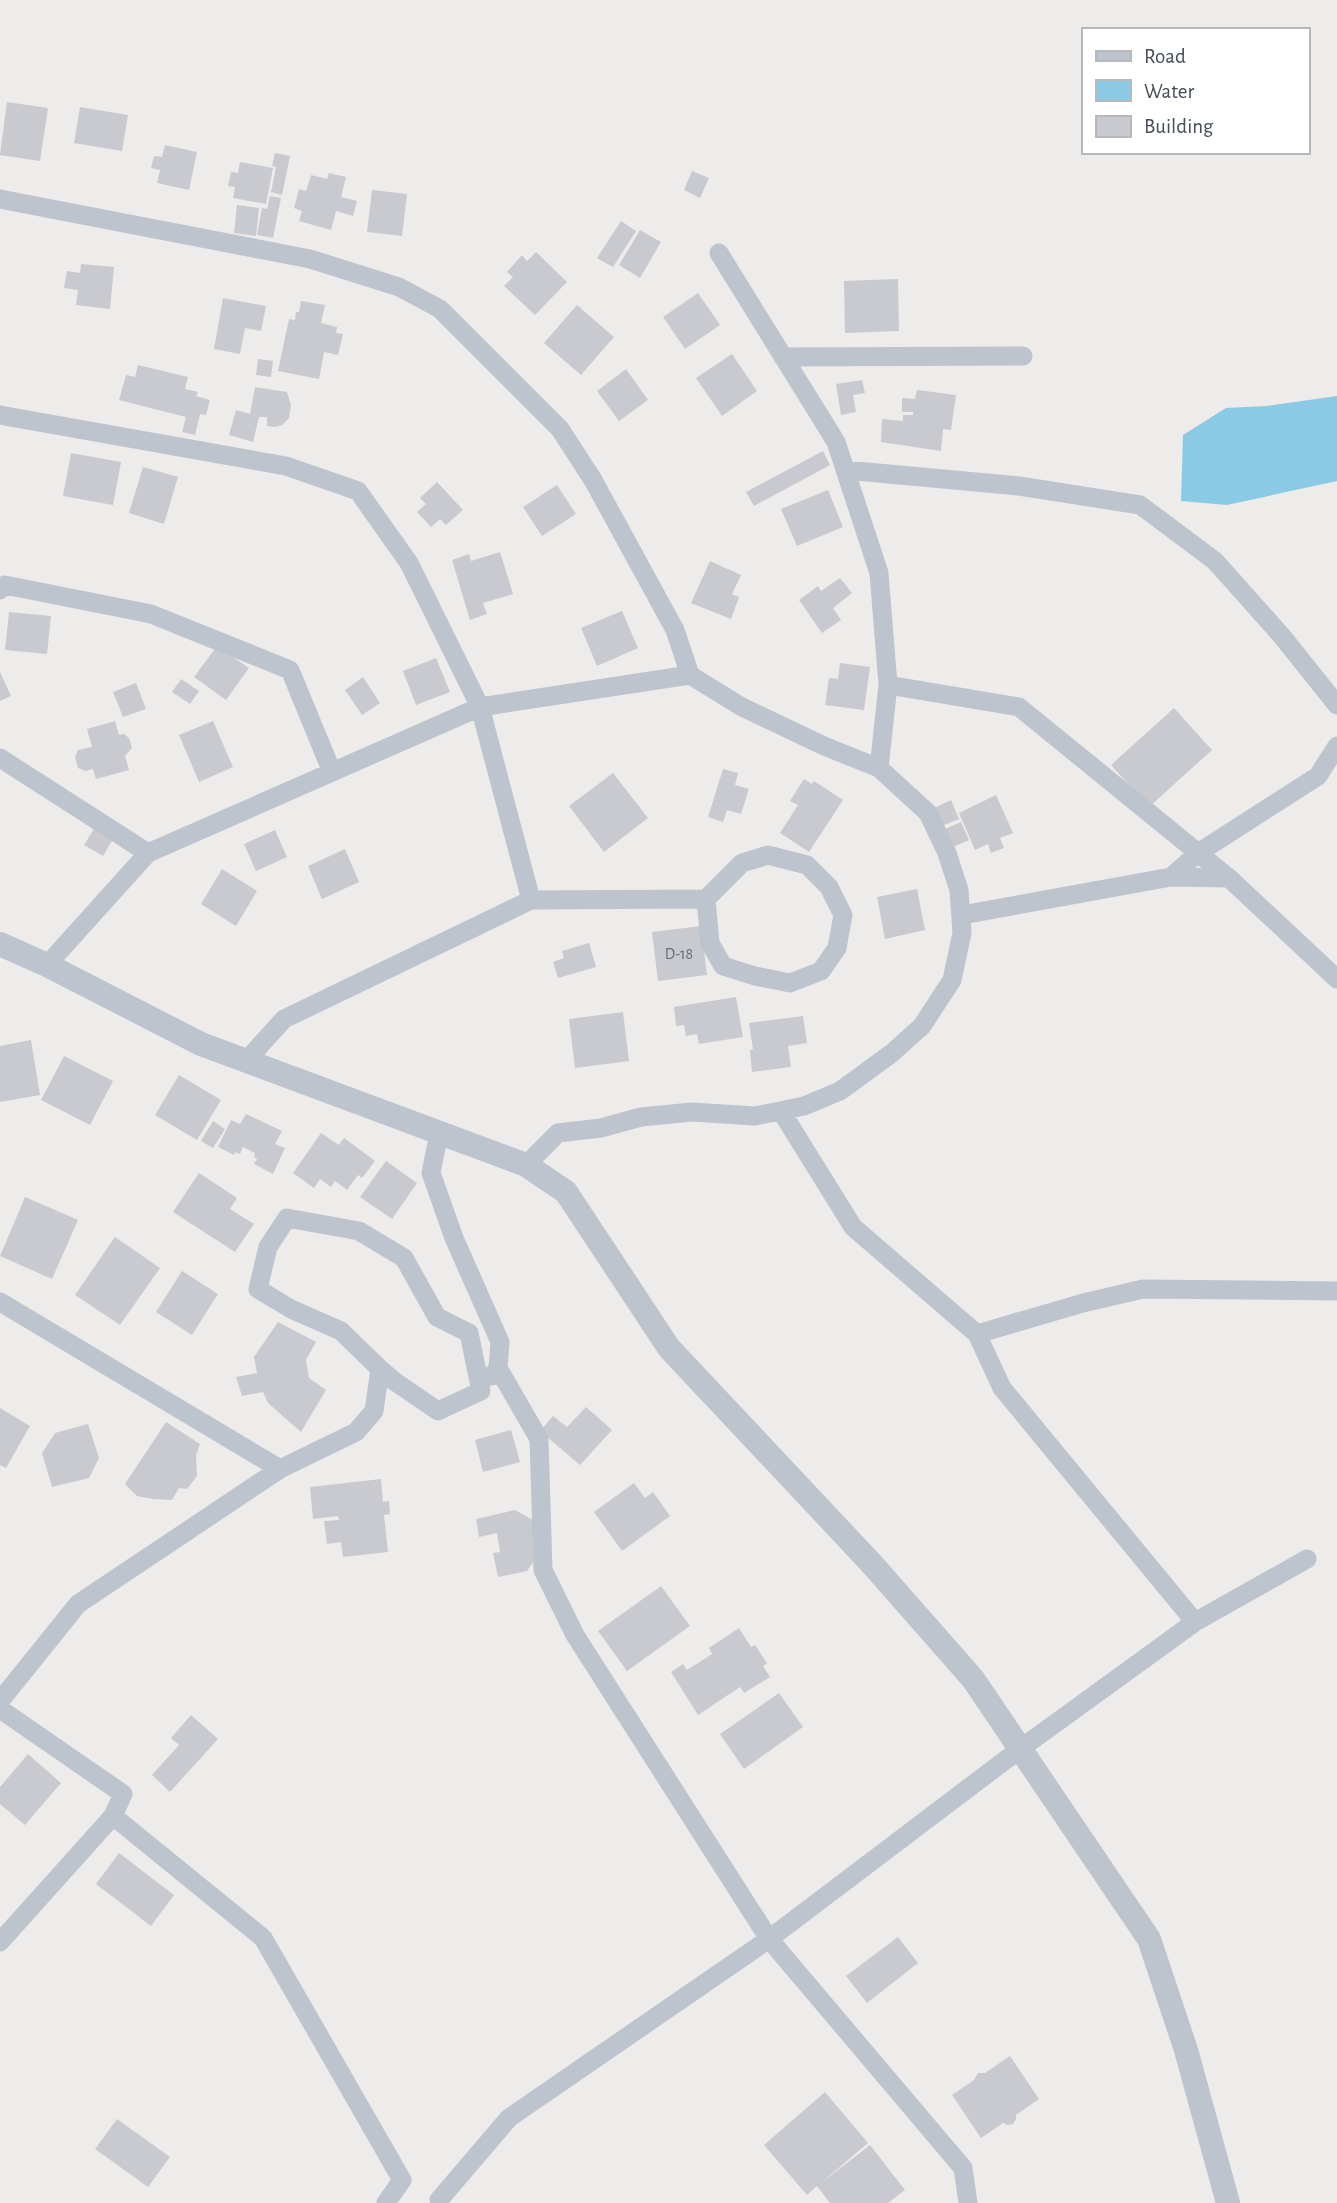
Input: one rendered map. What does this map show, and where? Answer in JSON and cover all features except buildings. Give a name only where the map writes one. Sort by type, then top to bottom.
[{"type":"street","points":[[0,199],[310,259],[399,287],[440,309],[560,429],[593,480],[675,631],[690,675],[742,707],[824,746],[879,768],[928,813],[947,853],[959,890],[962,933],[952,980],[922,1026],[892,1053],[840,1091],[804,1106],[755,1116],[692,1112],[641,1117],[601,1128],[558,1133],[526,1165]]},
{"type":"street","points":[[719,253],[836,442],[879,573],[888,685],[879,768]]},
{"type":"street","points":[[783,357],[1023,356]]},
{"type":"street","points":[[0,415],[286,466],[358,491],[409,563],[480,707],[531,900]]},
{"type":"street","points":[[845,470],[1019,486],[1140,505],[1215,561],[1281,635],[1337,705]]},
{"type":"street","points":[[0,590],[5,585],[151,614],[290,670],[332,772]]},
{"type":"street","points":[[47,965],[148,853],[480,707],[690,675]]},
{"type":"street","points":[[888,685],[1019,707],[1229,878],[1337,979]]},
{"type":"street","points":[[1171,877],[1198,853],[1318,776],[1337,746]]},
{"type":"street","points":[[0,758],[148,853]]},
{"type":"street","points":[[246,1061],[284,1019],[531,900],[706,899],[742,863],[768,855],[807,865],[829,887],[843,915],[837,948],[821,971],[790,983],[723,966],[710,943],[706,899]]},
{"type":"street","points":[[962,915],[1171,877],[1229,878]]},
{"type":"street","points":[[0,944],[47,965],[201,1044],[526,1165],[565,1192],[669,1348],[871,1563],[974,1679],[1149,1939],[1186,2050],[1228,2203]]},
{"type":"street","points":[[780,1111],[853,1227],[976,1334],[1002,1388],[1195,1622]]},
{"type":"street","points":[[439,1133],[431,1173],[454,1238],[500,1342],[498,1368],[481,1391],[438,1411],[394,1381],[341,1331],[290,1308],[258,1289],[268,1247],[287,1217],[359,1231],[404,1258],[438,1317],[469,1333],[481,1391]]},
{"type":"street","points":[[976,1334],[1143,1289],[1337,1291]]},
{"type":"street","points":[[0,1302],[279,1469]]},
{"type":"street","points":[[498,1368],[539,1439],[542,1570],[575,1635],[769,1939],[963,2168],[968,2203]]},
{"type":"street","points":[[0,1701],[78,1604],[279,1469],[356,1432],[374,1411],[380,1369]]},
{"type":"street","points":[[440,2203],[439,2200],[509,2118],[769,1939],[1020,1749],[1195,1622],[1307,1559]]},
{"type":"street","points":[[0,1709],[124,1794],[113,1816],[0,1942]]},
{"type":"street","points":[[113,1816],[263,1938],[402,2180],[386,2203]]},
{"type":"water","points":[[1337,396],[1337,481],[1227,505],[1181,501],[1183,435],[1226,408],[1267,406]]}]
